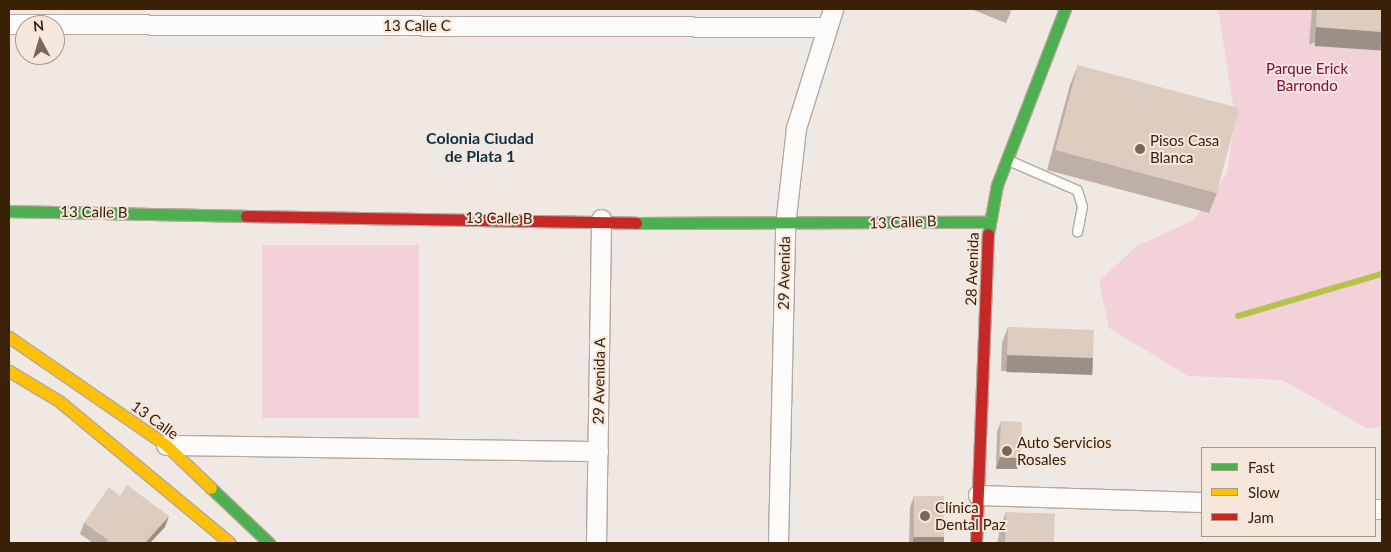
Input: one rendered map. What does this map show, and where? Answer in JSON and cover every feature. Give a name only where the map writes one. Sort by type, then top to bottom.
[{"type":"street","name":"29 Avenida","points":[[778,543],[785,226],[796,128],[825,27],[833,9]]},
{"type":"street","name":"28 Avenida","points":[[976,543],[988,222],[1007,160],[1065,9]]},
{"type":"street","name":"13 Calle C","points":[[9,24],[825,27]]},
{"type":"street","name":"13 Calle B","points":[[9,210],[601,220],[785,226],[988,222]]},
{"type":"street","name":"29 Avenida A","points":[[596,543],[601,220]]},
{"type":"street","name":"13 Calle","points":[[9,337],[166,445],[270,543]]},
{"type":"street","points":[[9,371],[60,402],[230,543]]},
{"type":"street","points":[[166,445],[598,451]]},
{"type":"street","points":[[978,495],[1201,502]]},
{"type":"lane","points":[[1007,160],[1077,190],[1082,206],[1077,232]]},
{"type":"green space","name":"Parque Erick Barrondo","points":[[1218,9],[1382,9],[1382,426],[1368,429],[1283,380],[1188,376],[1109,328],[1099,281],[1137,246],[1194,220],[1227,173],[1235,117]]},
{"type":"green space","points":[[262,245],[419,245],[419,418],[262,418]]},
{"type":"building","points":[[1317,9],[1382,9],[1382,32],[1316,27]]},
{"type":"building","name":"Pisos Casa Blanca","points":[[1078,65],[1239,108],[1217,193],[1055,150]]},
{"type":"building","points":[[1008,327],[1094,330],[1093,358],[1007,355]]},
{"type":"building","points":[[1001,421],[1022,422],[1020,458],[999,457]]},
{"type":"building","points":[[127,485],[169,516],[145,543],[107,543],[108,540],[84,523],[109,487],[120,496]]},
{"type":"building","points":[[914,496],[944,496],[944,537],[914,537]]},
{"type":"building","points":[[1006,512],[1055,514],[1054,543],[1005,543]]},
{"type":"waterway","points":[[1238,316],[1382,274]]},
{"type":"traffic: fast","points":[[988,234],[997,185],[1065,9]]},
{"type":"traffic: fast","points":[[9,211],[246,216]]},
{"type":"traffic: fast","points":[[636,223],[988,222]]},
{"type":"traffic: fast","points":[[211,488],[269,543]]},
{"type":"traffic: slow","points":[[9,337],[166,445],[211,488]]},
{"type":"traffic: slow","points":[[9,371],[59,401],[230,543]]},
{"type":"traffic: jam","points":[[246,216],[636,223]]},
{"type":"traffic: jam","points":[[976,543],[988,234]]},
{"type":"place","name":"Pisos Casa Blanca","points":[[1140,149]]},
{"type":"place","name":"Auto Servicios Rosales","points":[[1007,451]]},
{"type":"place","name":"Clínica Dental Paz","points":[[925,516]]},
{"type":"district","name":"Colonia Ciudad de Plata 1","points":[[480,147]]}]
